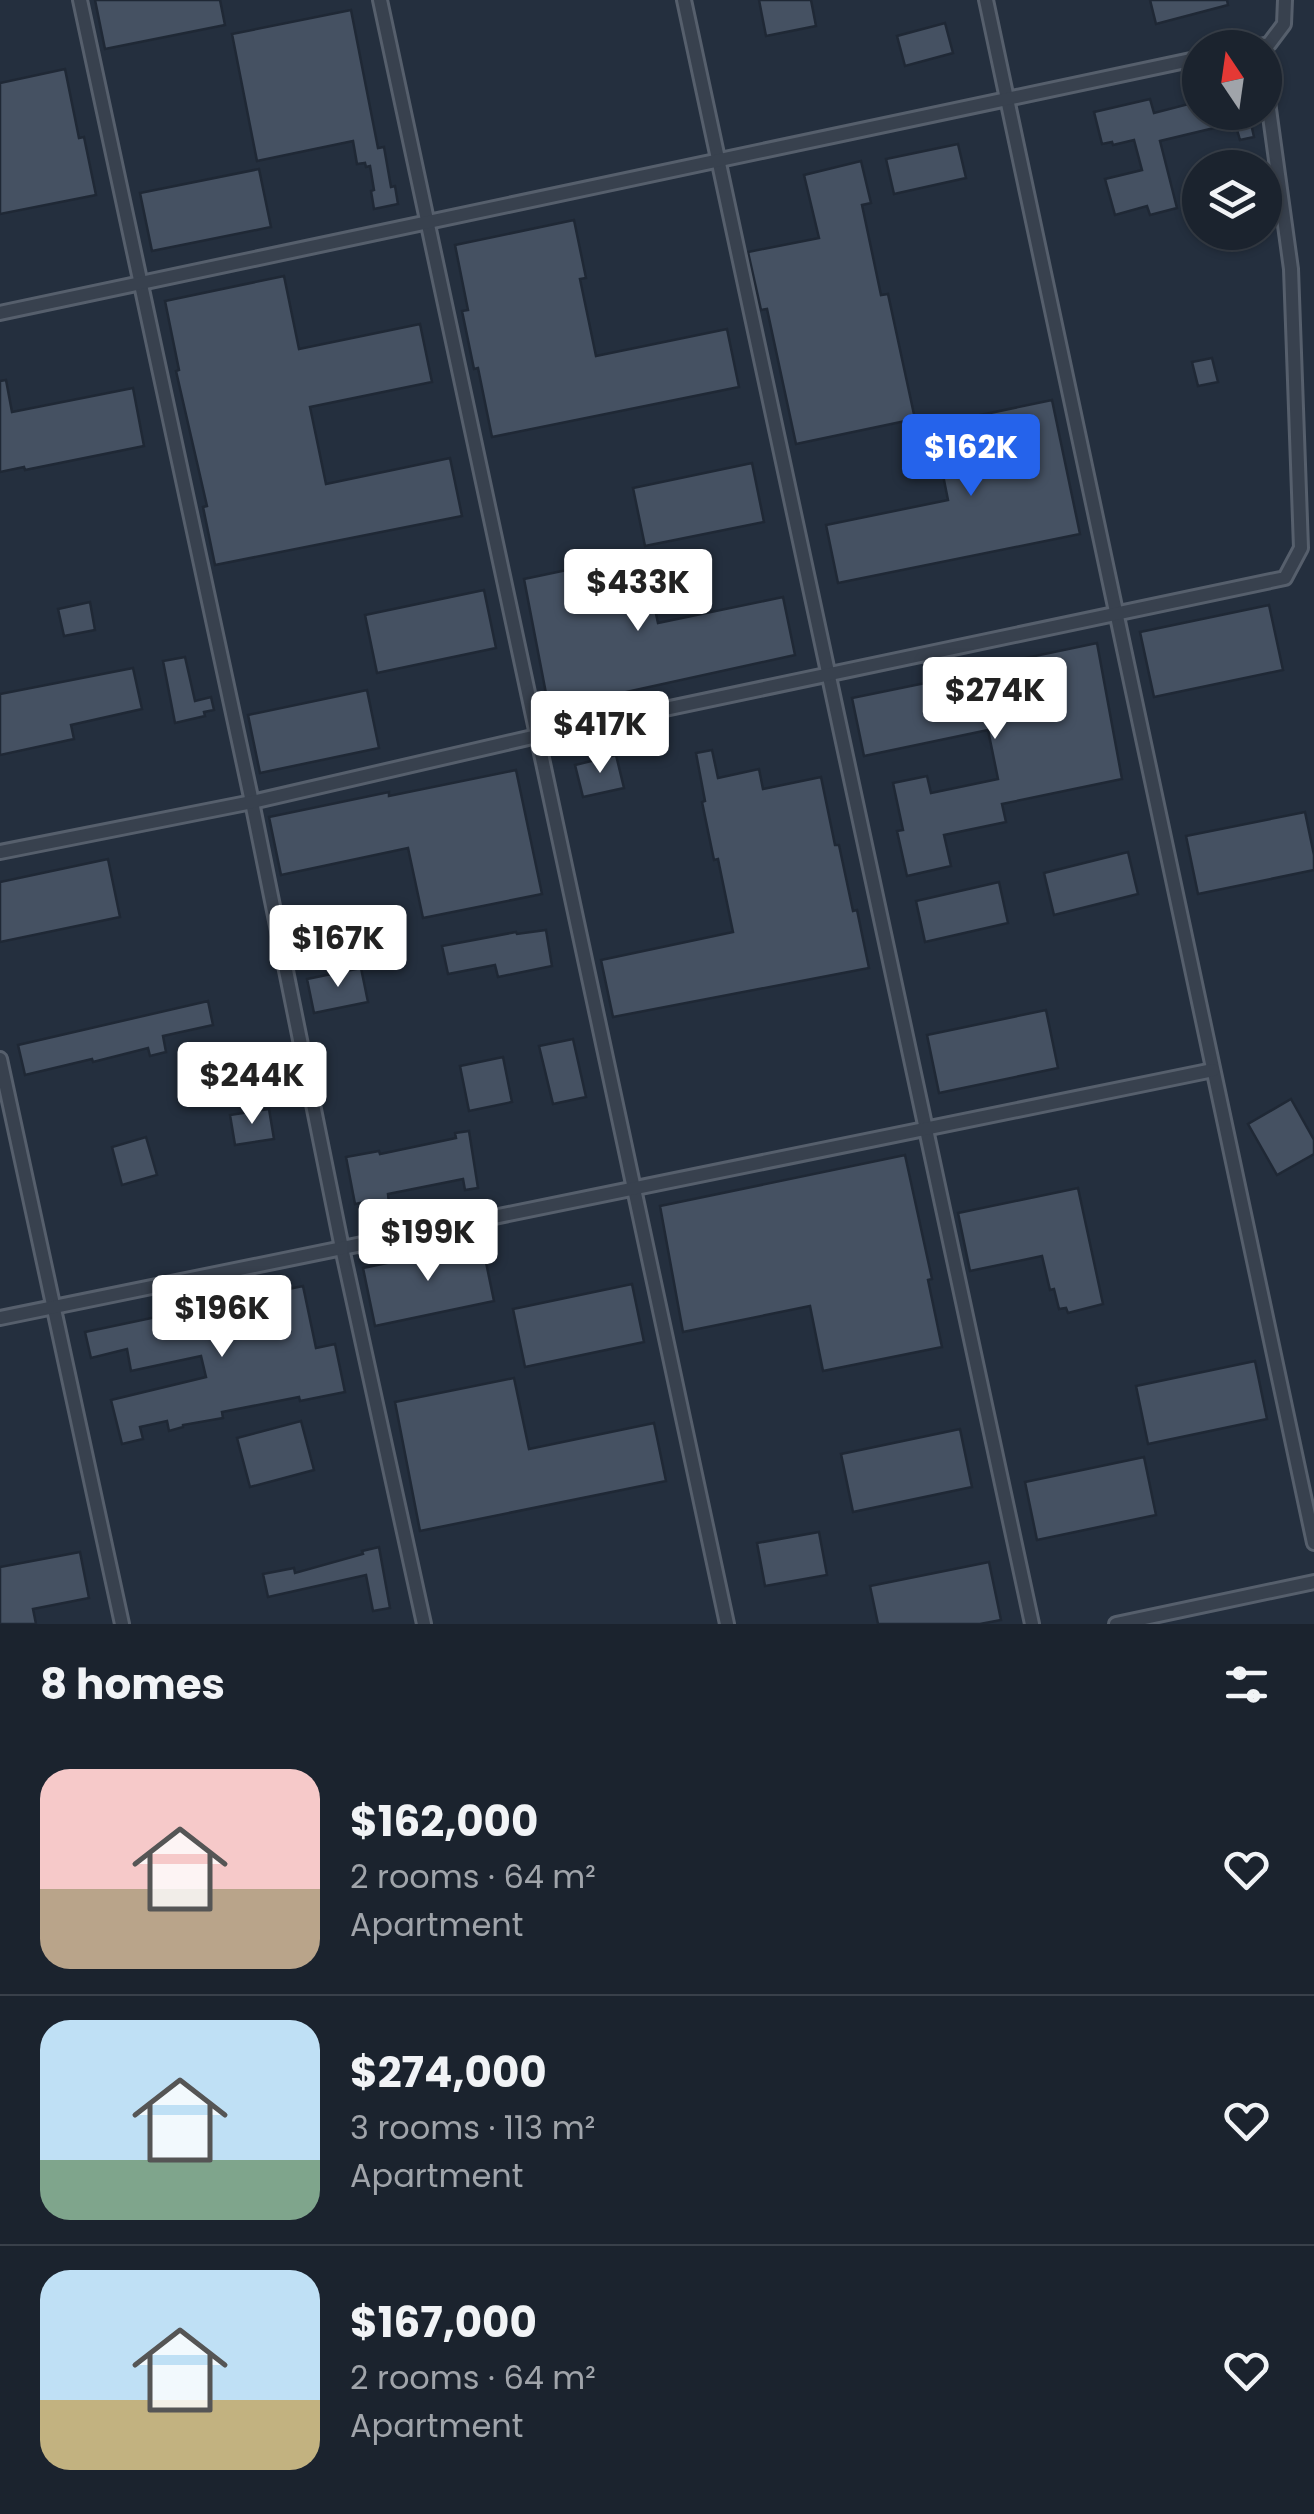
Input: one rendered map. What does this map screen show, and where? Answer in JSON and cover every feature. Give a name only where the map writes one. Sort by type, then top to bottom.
[{"type":"street","points":[[80,0],[424,1624]]},
{"type":"street","points":[[380,0],[727,1624]]},
{"type":"street","points":[[684,0],[1032,1624]]},
{"type":"street","points":[[986,0],[1314,1543]]},
{"type":"street","points":[[1280,30],[1284,24],[1285,0]]},
{"type":"street","points":[[0,314],[1182,62]]},
{"type":"street","points":[[0,852],[252,802],[537,736],[1286,578],[1301,548],[1291,269],[1272,130]]},
{"type":"street","points":[[0,1059],[122,1624]]},
{"type":"street","points":[[0,1318],[1213,1070]]},
{"type":"street","points":[[1116,1624],[1314,1582]]},
{"type":"building","points":[[95,0],[220,0],[225,25],[105,49]]},
{"type":"building","points":[[759,0],[811,0],[816,26],[766,36]]},
{"type":"building","points":[[1150,0],[1227,0],[1228,5],[1156,24]]},
{"type":"building","points":[[351,10],[378,148],[384,147],[398,204],[374,209],[370,166],[357,164],[353,141],[257,161],[232,34]]},
{"type":"building","points":[[945,23],[953,53],[905,66],[897,36]]},
{"type":"building","points":[[65,69],[96,195],[0,214],[0,83]]},
{"type":"building","points":[[1150,99],[1154,113],[1182,106],[1182,130],[1206,130],[1160,141],[1177,208],[1150,215],[1147,206],[1115,215],[1105,179],[1142,170],[1134,140],[1102,144],[1094,112]]},
{"type":"building","points":[[1237,130],[1252,130],[1254,137],[1240,140]]},
{"type":"building","points":[[958,144],[966,178],[894,194],[886,159]]},
{"type":"building","points":[[861,161],[871,203],[862,205],[881,295],[888,294],[915,419],[796,444],[767,309],[761,310],[748,252],[819,238],[804,175]]},
{"type":"building","points":[[259,169],[271,227],[152,251],[140,193]]},
{"type":"building","points":[[574,220],[586,278],[580,279],[596,356],[727,329],[739,387],[492,437],[462,311],[468,310],[455,245]]},
{"type":"building","points":[[284,276],[299,349],[420,324],[432,382],[310,407],[326,484],[450,458],[462,516],[215,565],[203,507],[207,506],[176,371],[179,370],[165,301]]},
{"type":"building","points":[[1212,358],[1218,382],[1198,386],[1192,362]]},
{"type":"building","points":[[6,380],[12,412],[133,388],[144,446],[0,472],[0,381]]},
{"type":"building","points":[[1052,400],[1080,534],[838,583],[826,525],[948,500],[933,425]]},
{"type":"building","points":[[752,463],[764,522],[645,546],[633,488]]},
{"type":"building","points":[[643,554],[658,623],[783,597],[795,655],[549,709],[524,579]]},
{"type":"building","points":[[484,590],[496,648],[377,673],[365,615]]},
{"type":"building","points":[[90,602],[95,630],[64,636],[58,609]]},
{"type":"building","points":[[1269,605],[1283,670],[1154,697],[1140,632]]},
{"type":"building","points":[[1097,643],[1122,779],[1002,804],[1006,822],[944,835],[951,866],[907,876],[897,831],[903,830],[893,783],[927,776],[931,793],[998,779],[988,730],[864,756],[852,698]]},
{"type":"building","points":[[185,657],[195,701],[211,697],[214,710],[175,723],[163,661]]},
{"type":"building","points":[[133,668],[142,709],[71,725],[74,739],[0,755],[0,694]]},
{"type":"building","points":[[367,690],[379,748],[260,773],[248,715]]},
{"type":"building","points":[[712,750],[718,778],[759,769],[763,789],[821,777],[869,968],[613,1017],[601,960],[733,932],[702,802],[705,801],[696,753]]},
{"type":"building","points":[[616,755],[624,788],[583,797],[575,765]]},
{"type":"building","points":[[516,770],[542,894],[423,918],[408,848],[281,875],[269,817]]},
{"type":"building","points":[[1305,812],[1314,870],[1198,894],[1186,836]]},
{"type":"building","points":[[1128,852],[1138,894],[1054,915],[1044,873]]},
{"type":"building","points":[[108,859],[120,917],[0,942],[0,882]]},
{"type":"building","points":[[999,882],[1008,923],[925,942],[916,901]]},
{"type":"building","points":[[546,930],[552,966],[498,977],[495,965],[448,974],[442,946]]},
{"type":"building","points":[[361,968],[368,1002],[314,1013],[307,979]]},
{"type":"building","points":[[208,1001],[213,1025],[163,1036],[166,1052],[150,1056],[148,1048],[25,1075],[18,1045]]},
{"type":"building","points":[[1046,1010],[1058,1068],[939,1093],[927,1035]]},
{"type":"building","points":[[573,1039],[586,1097],[553,1104],[539,1046]]},
{"type":"building","points":[[503,1057],[512,1102],[469,1111],[460,1066]]},
{"type":"building","points":[[1291,1099],[1314,1140],[1314,1154],[1277,1175],[1248,1124]]},
{"type":"building","points":[[269,1109],[274,1139],[235,1145],[230,1115]]},
{"type":"building","points":[[469,1131],[478,1188],[465,1190],[463,1179],[388,1194],[390,1213],[368,1217],[365,1202],[355,1204],[346,1157],[456,1138],[455,1133]]},
{"type":"building","points":[[146,1137],[157,1175],[122,1185],[112,1147]]},
{"type":"building","points":[[905,1155],[932,1279],[928,1280],[942,1347],[823,1371],[810,1306],[683,1332],[660,1206]]},
{"type":"building","points":[[1078,1188],[1103,1304],[1068,1313],[1066,1308],[1059,1309],[1042,1256],[970,1271],[958,1213]]},
{"type":"building","points":[[482,1243],[494,1301],[375,1326],[363,1268]]},
{"type":"building","points":[[632,1284],[644,1342],[525,1367],[513,1309]]},
{"type":"building","points":[[303,1286],[316,1348],[335,1344],[345,1392],[222,1412],[223,1418],[169,1431],[167,1421],[140,1427],[143,1439],[122,1444],[111,1400],[206,1377],[201,1356],[131,1371],[127,1349],[91,1358],[85,1332]]},
{"type":"building","points":[[1255,1361],[1267,1419],[1148,1444],[1136,1386]]},
{"type":"building","points":[[514,1378],[529,1449],[654,1423],[666,1481],[420,1531],[395,1402]]},
{"type":"building","points":[[301,1421],[314,1470],[250,1487],[237,1438]]},
{"type":"building","points":[[960,1429],[972,1487],[853,1512],[841,1454]]},
{"type":"building","points":[[1144,1457],[1156,1515],[1037,1540],[1025,1482]]},
{"type":"building","points":[[819,1532],[827,1575],[765,1586],[757,1543]]},
{"type":"building","points":[[379,1547],[390,1608],[373,1611],[366,1575],[268,1597],[263,1574],[294,1568],[295,1573]]},
{"type":"building","points":[[80,1552],[89,1598],[33,1609],[36,1624],[0,1624],[0,1567]]},
{"type":"building","points":[[989,1562],[1001,1620],[980,1624],[878,1624],[870,1586]]}]
